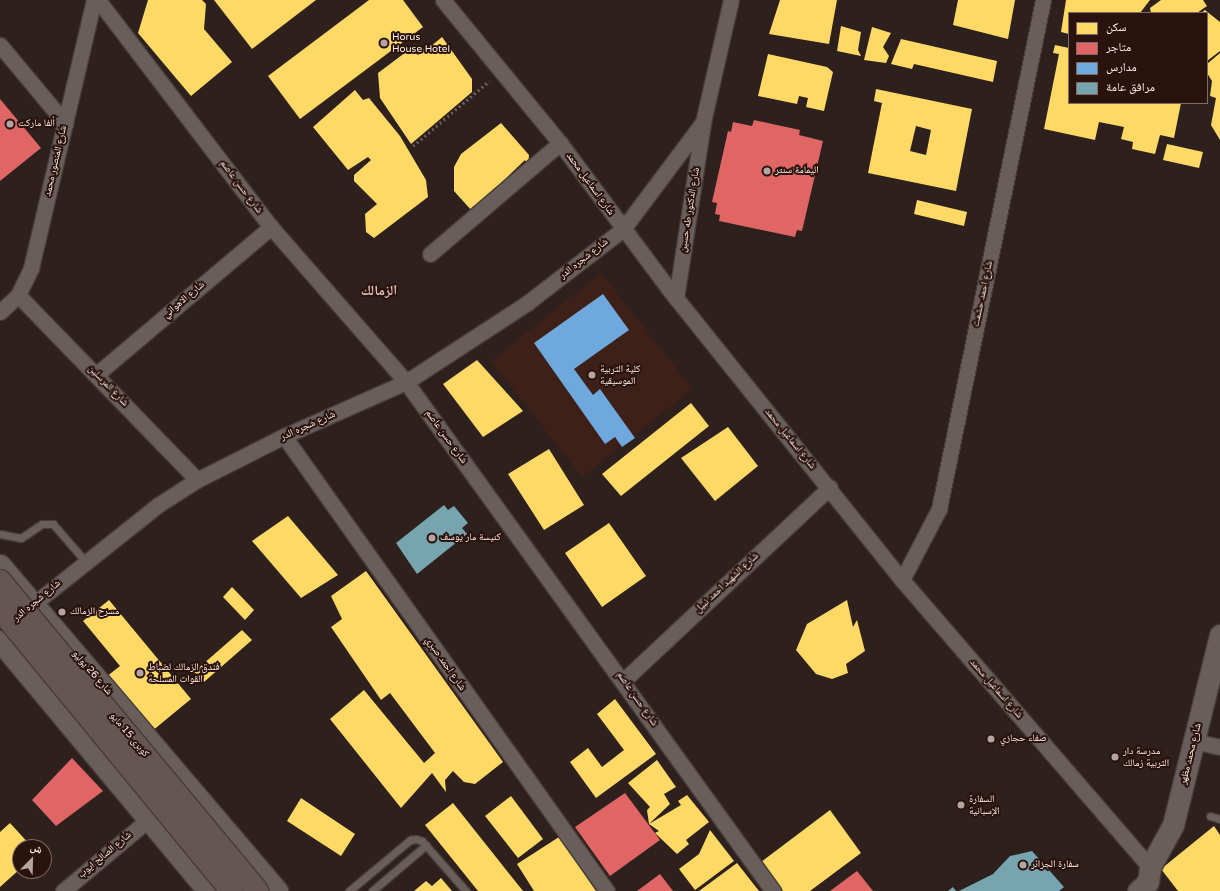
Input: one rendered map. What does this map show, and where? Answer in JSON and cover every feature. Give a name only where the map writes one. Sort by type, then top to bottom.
[{"type":"highway","name":"كوبرى 15 مايو","points":[[0,581],[257,891]]},
{"type":"highway","name":"كوبرى 15 مايو","points":[[0,609],[232,891]]},
{"type":"street","name":"شارع المنصور محمد","points":[[0,312],[18,295],[31,268],[94,0]]},
{"type":"street","name":"شارع حسن عاصم","points":[[98,0],[271,227],[406,382],[624,680],[773,891]]},
{"type":"street","name":"شارع اسماعيل محمد","points":[[443,0],[560,143],[672,293],[830,487],[902,580],[1150,867]]},
{"type":"street","name":"شارع الدكتور طه حسين","points":[[672,293],[703,122],[731,0]]},
{"type":"street","name":"شارع احمد حشمت","points":[[902,580],[938,508],[1043,0]]},
{"type":"street","points":[[0,45],[65,123]]},
{"type":"street","name":"شارع الدكتور طه حسين","points":[[623,229],[703,122]]},
{"type":"street","points":[[430,254],[560,143]]},
{"type":"street","name":"شارع الاهواني","points":[[97,374],[271,227]]},
{"type":"street","name":"شارع شجره الدر","points":[[0,633],[33,604],[158,504],[197,480],[284,436],[406,382],[527,303],[623,229]]},
{"type":"street","name":"شارع المرسلين","points":[[18,295],[97,374],[197,480]]},
{"type":"street","name":"شارع احمد صبري","points":[[284,436],[607,891]]},
{"type":"street","name":"شارع الشهيد احمد نبيل","points":[[624,680],[830,487]]},
{"type":"street","name":"شارع 26 يوليو","points":[[0,565],[277,891]]},
{"type":"street","name":"شارع محمد مظهر","points":[[1138,891],[1151,877],[1150,867],[1173,826],[1220,635]]},
{"type":"street","points":[[0,641],[208,891]]},
{"type":"street","points":[[1194,741],[1220,747]]},
{"type":"street","name":"شارع الصالح ايوب","points":[[63,891],[148,820]]},
{"type":"lane","points":[[0,534],[21,538],[42,524],[53,524],[86,562]]},
{"type":"lane","points":[[1210,816],[1220,819]]},
{"type":"lane","points":[[349,891],[410,840],[422,841],[466,891]]},
{"type":"lane","points":[[372,891],[426,845]]},
{"type":"path","points":[[413,146],[500,71]]},
{"type":"shaded area","name":"كلية التربية الموسيقية","points":[[601,273],[693,389],[582,477],[491,361]]},
{"type":"building: سكن","points":[[148,0],[202,0],[206,4],[204,29],[232,62],[191,96],[138,33]]},
{"type":"building: سكن","points":[[214,0],[316,0],[252,49]]},
{"type":"building: سكن","points":[[369,0],[403,0],[423,27],[300,119],[268,76]]},
{"type":"building: سكن","points":[[780,0],[837,0],[829,44],[769,34]]},
{"type":"building: سكن","points":[[958,0],[1015,0],[1008,39],[953,25]]},
{"type":"building: سكن","points":[[1066,0],[1150,0],[1141,12],[1068,12],[1068,34],[1061,32]]},
{"type":"building: سكن","points":[[1161,0],[1203,0],[1207,6],[1198,12],[1151,12],[1150,8]]},
{"type":"building: سكن","points":[[1208,12],[1220,22],[1220,51],[1208,60]]},
{"type":"building: سكن","points":[[841,26],[861,32],[858,50],[861,56],[837,51]]},
{"type":"building: سكن","points":[[872,27],[891,33],[883,47],[889,56],[886,63],[864,60]]},
{"type":"building: سكن","points":[[442,37],[472,79],[472,92],[411,144],[380,98],[378,73],[410,49],[418,55],[427,45],[430,47]]},
{"type":"building: سكن","points":[[901,39],[997,61],[993,82],[914,64],[912,69],[891,64]]},
{"type":"building: سكن","points":[[1055,45],[1068,48],[1068,104],[1181,104],[1174,138],[1160,135],[1155,154],[1132,149],[1133,142],[1121,139],[1124,127],[1099,122],[1095,140],[1044,129],[1059,54],[1053,53]]},
{"type":"building: سكن","points":[[1220,53],[1220,140],[1211,125],[1216,98],[1210,96],[1212,81],[1208,75],[1208,63]]},
{"type":"building: سكن","points":[[768,54],[827,67],[833,72],[824,111],[806,107],[808,98],[799,96],[797,104],[758,96]]},
{"type":"building: سكن","points":[[876,89],[972,109],[956,191],[868,173],[882,103],[874,101]],"holes":[[[916,126],[931,130],[926,155],[910,151]]]},
{"type":"building: سكن","points":[[355,90],[363,100],[369,98],[400,136],[426,180],[428,197],[374,238],[366,232],[365,214],[377,204],[354,181],[354,175],[371,160],[368,157],[348,170],[313,127]]},
{"type":"building: سكن","points":[[501,123],[529,155],[528,166],[525,160],[472,211],[454,191],[454,167],[461,154]]},
{"type":"building: سكن","points":[[1167,144],[1203,152],[1199,168],[1163,160]]},
{"type":"building: سكن","points":[[917,200],[967,212],[964,226],[914,214]]},
{"type":"building: سكن","points":[[477,360],[523,411],[483,437],[443,384]]},
{"type":"building: سكن","points":[[691,403],[709,426],[621,496],[602,474]]},
{"type":"building: سكن","points":[[728,427],[758,466],[715,501],[681,458]]},
{"type":"building: سكن","points":[[549,449],[584,505],[544,530],[508,474]]},
{"type":"building: سكن","points":[[288,516],[338,575],[301,598],[252,541]]},
{"type":"building: سكن","points":[[609,523],[646,576],[602,607],[565,553]]},
{"type":"building: سكن","points":[[366,571],[503,762],[475,784],[464,782],[453,771],[445,780],[446,792],[432,773],[401,808],[330,719],[364,690],[424,763],[435,753],[390,693],[381,700],[331,627],[342,619],[331,596]]},
{"type":"building: سكن","points":[[232,587],[254,610],[245,620],[223,597]]},
{"type":"building: سكن","name":"فندق الزمالك لضباط القوات المسلحة","points":[[109,600],[191,699],[146,736],[101,681],[120,666],[83,621]]},
{"type":"building: سكن","points":[[847,600],[853,627],[857,620],[865,651],[846,664],[848,673],[832,679],[816,674],[796,650],[807,624]]},
{"type":"building: سكن","points":[[242,630],[252,640],[204,682],[194,672]]},
{"type":"building: سكن","points":[[615,699],[656,754],[596,798],[570,762],[588,748],[602,767],[624,750],[597,714]]},
{"type":"building: سكن","points":[[657,760],[676,787],[664,794],[670,804],[649,824],[647,810],[650,807],[628,783]]},
{"type":"building: سكن","points":[[687,795],[709,822],[686,840],[689,844],[677,854],[655,833],[659,831],[649,824],[681,805],[678,801]]},
{"type":"building: سكن","points":[[511,796],[543,839],[518,858],[485,816]]},
{"type":"building: سكن","points":[[301,798],[355,834],[341,856],[287,821]]},
{"type":"building: سكن","points":[[453,803],[523,891],[478,891],[425,825]]},
{"type":"building: سكن","points":[[830,810],[861,853],[810,891],[783,891],[761,862]]},
{"type":"building: سكن","points":[[10,823],[25,839],[12,839],[12,876],[0,887],[0,832]]},
{"type":"building: سكن","points":[[1214,826],[1220,835],[1220,891],[1178,891],[1161,869]]},
{"type":"building: سكن","points":[[710,830],[734,861],[695,890],[679,869],[699,854]]},
{"type":"building: سكن","points":[[559,837],[596,891],[534,891],[517,864]]},
{"type":"building: سكن","points":[[737,863],[759,891],[699,891]]},
{"type":"building: سكن","points":[[441,878],[452,891],[414,891],[426,881],[432,886]]},
{"type":"building: متاجر","name":"ألفا ماركت","points":[[0,99],[41,148],[0,181]]},
{"type":"building: متاجر","name":"اليمامة سنتر","points":[[754,120],[800,130],[799,135],[823,141],[802,231],[797,230],[795,237],[719,221],[720,215],[715,214],[717,203],[712,202],[728,131],[731,132],[733,122],[752,126]]},
{"type":"building: متاجر","points":[[72,758],[103,791],[56,826],[32,800]]},
{"type":"building: متاجر","points":[[625,793],[660,840],[610,876],[575,827]]},
{"type":"building: متاجر","points":[[857,871],[873,891],[830,891]]},
{"type":"building: متاجر","points":[[660,874],[673,891],[637,891]]},
{"type":"building: مدارس","points":[[603,294],[629,330],[574,369],[593,395],[600,389],[635,438],[622,447],[615,437],[605,444],[534,343]]},
{"type":"building: مرافق عامة","name":"كنيسة مار يوسف","points":[[444,505],[448,510],[454,506],[468,523],[462,528],[467,534],[417,574],[396,543]]},
{"type":"building: مرافق عامة","name":"سفارة الجزائر","points":[[1032,851],[1064,887],[1059,891],[959,891],[993,874],[1010,856]]},
{"type":"building: مرافق عامة","points":[[953,887],[956,891],[948,891]]},
{"type":"place","name":"Horus House Hotel","points":[[384,43]]},
{"type":"place","name":"ألفا ماركت","points":[[10,124]]},
{"type":"place","name":"اليمامة سنتر","points":[[767,171]]},
{"type":"place","name":"كلية التربية الموسيقية","points":[[592,375]]},
{"type":"place","name":"كنيسة مار يوسف","points":[[432,538]]},
{"type":"place","name":"مسرح الزمالك","points":[[62,612]]},
{"type":"place","name":"فندق الزمالك لضباط القوات المسلحة","points":[[140,673]]},
{"type":"place","name":"صفاء حجازي","points":[[991,739]]},
{"type":"place","name":"مدرسة دار التربية زمالك","points":[[1115,757]]},
{"type":"place","name":"السفارة الإسبانية","points":[[961,805]]},
{"type":"place","name":"سفارة الجزائر","points":[[1023,865]]},
{"type":"district","name":"الزمالك","points":[[379,291]]}]
